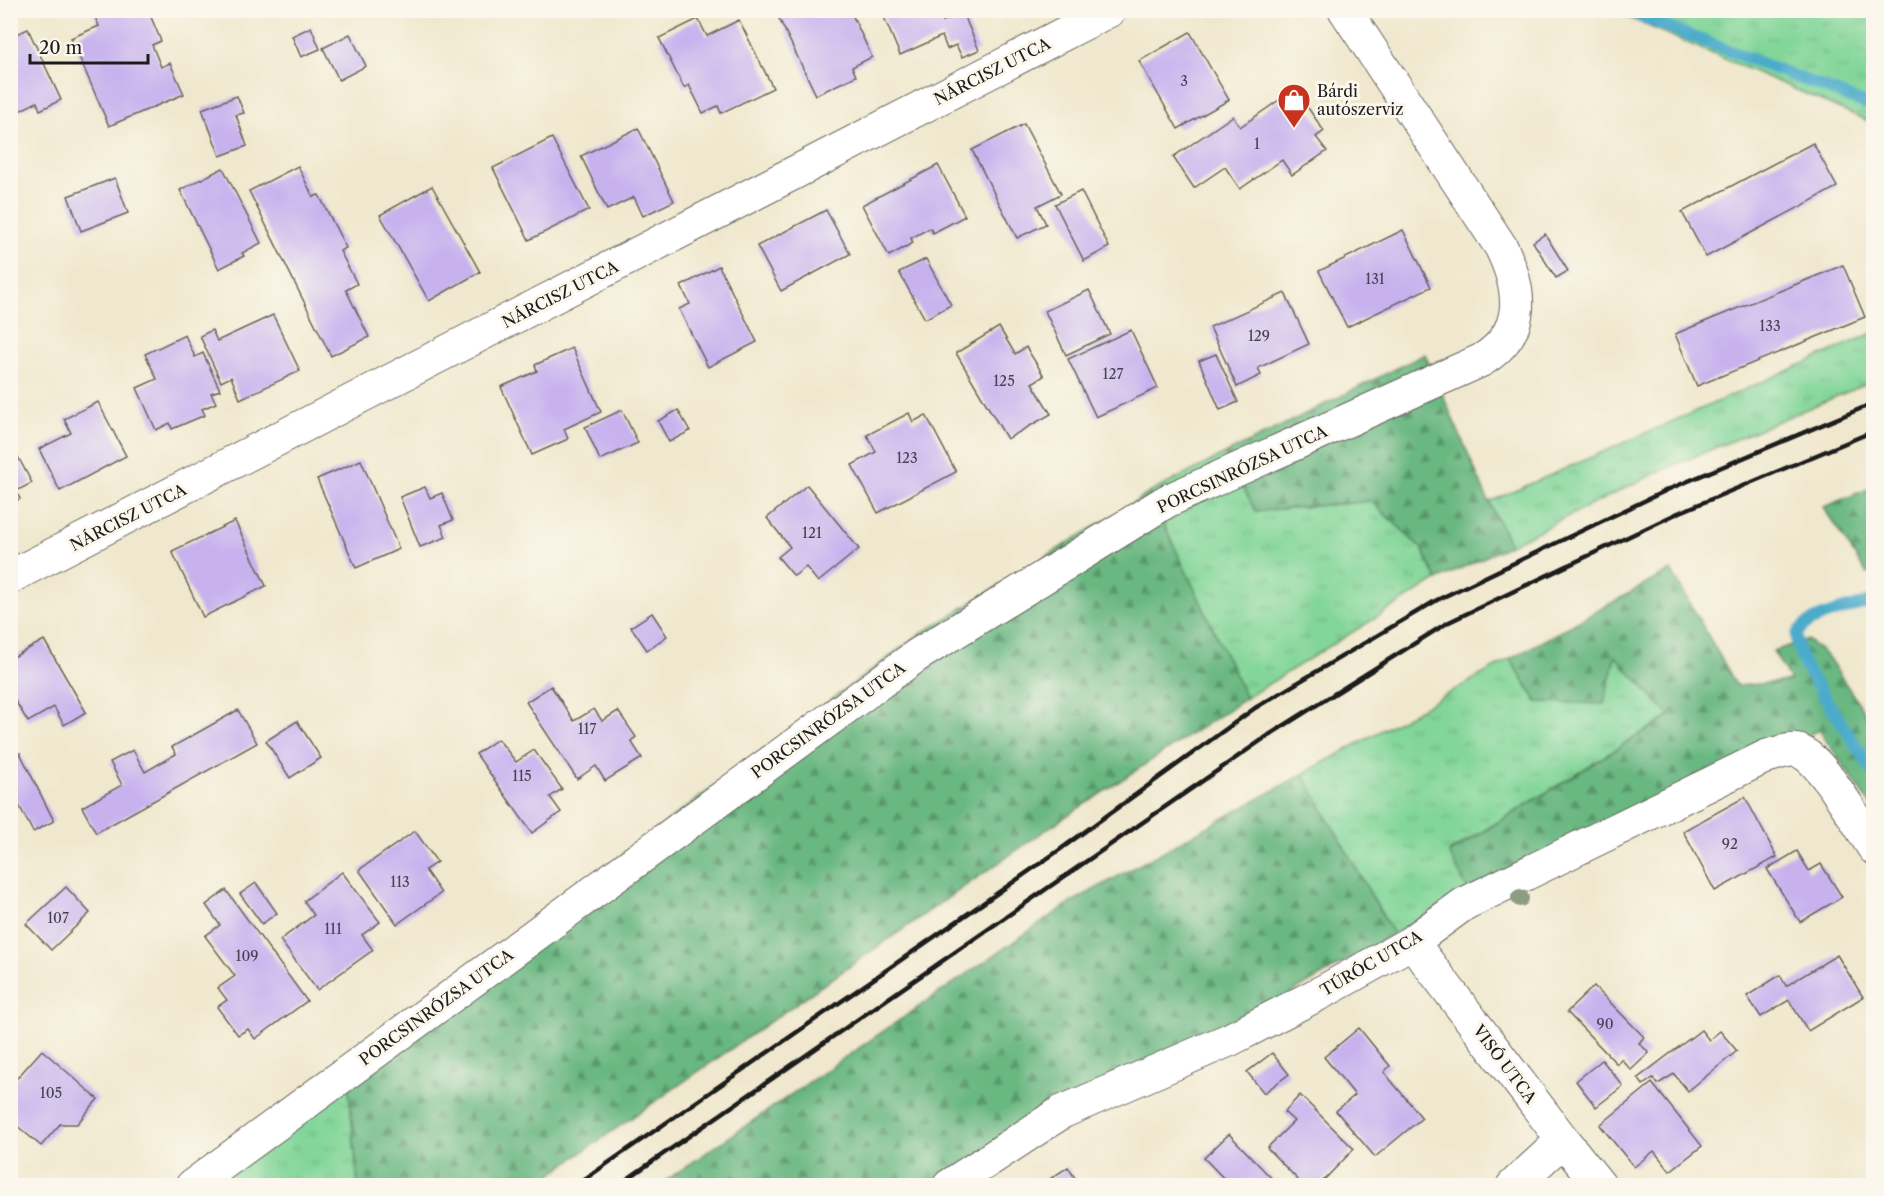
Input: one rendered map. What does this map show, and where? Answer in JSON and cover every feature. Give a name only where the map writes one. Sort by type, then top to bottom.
[{"type":"street","name":"NÁRCISZ UTCA","points":[[10,577],[1110,10]]},
{"type":"street","name":"PORCSINRÓZSA UTCA","points":[[192,1185],[916,656],[1167,501],[1482,360],[1495,352],[1509,334],[1517,309],[1517,296],[1510,265],[1501,247],[1346,10]]},
{"type":"street","name":"TÚRÓC UTCA","points":[[949,1185],[1062,1113],[1231,1039],[1412,942],[1464,904],[1767,756],[1798,750],[1811,758],[1823,772],[1874,848]]},
{"type":"street","name":"VISÓ UTCA","points":[[1412,942],[1600,1185]]},
{"type":"street","points":[[1513,1185],[1563,1140]]},
{"type":"green space","points":[[1613,11],[1873,11],[1873,123]]},
{"type":"green space","points":[[1873,333],[1873,381],[1658,472],[1510,545],[1489,502]]},
{"type":"green space","points":[[1425,354],[1510,545],[1437,580],[1422,549],[1371,501],[1256,511],[1225,454]]},
{"type":"green space","points":[[1225,454],[1256,511],[1371,501],[1422,549],[1437,580],[1246,698],[1149,493]]},
{"type":"green space","points":[[1873,487],[1873,572],[1867,574],[1823,507]]},
{"type":"green space","points":[[1149,493],[1246,698],[1053,825],[535,1185],[358,1185],[346,1060],[917,636]]},
{"type":"green space","points":[[1671,570],[1737,686],[1790,681],[1773,651],[1808,640],[1828,657],[1873,725],[1873,809],[1819,730],[1468,890],[1449,853],[1670,716],[1615,656],[1604,704],[1537,702],[1510,659]]},
{"type":"green space","points":[[1615,656],[1670,716],[1449,852],[1468,890],[1393,934],[1303,774],[1510,659],[1537,702],[1604,703]]},
{"type":"green space","points":[[1303,774],[1393,934],[1226,1031],[1053,1104],[931,1185],[658,1186],[1070,903]]},
{"type":"green space","points":[[346,1060],[358,1185],[198,1185]]},
{"type":"building","points":[[92,10],[148,10],[161,41],[152,45],[161,67],[170,63],[184,94],[109,126],[71,38],[99,26]]},
{"type":"building","points":[[775,10],[850,10],[872,57],[852,67],[856,76],[816,95]]},
{"type":"building","points":[[881,10],[939,10],[943,21],[963,13],[979,50],[962,57],[956,45],[947,49],[942,36],[900,55]]},
{"type":"building","points":[[698,19],[707,36],[739,20],[773,88],[721,113],[718,106],[703,113],[689,85],[684,88],[659,38]]},
{"type":"building","points":[[311,27],[320,49],[301,57],[292,36]]},
{"type":"building","points":[[28,29],[61,100],[40,110],[37,102],[17,112],[10,96],[10,37]]},
{"type":"building","points":[[1190,32],[1229,100],[1178,129],[1139,61]]},
{"type":"building","points":[[350,34],[366,66],[339,80],[323,48]]},
{"type":"building","points":[[1295,89],[1324,131],[1316,137],[1327,151],[1292,175],[1282,160],[1240,189],[1225,167],[1194,188],[1173,157],[1233,116],[1240,127]]},
{"type":"building","points":[[237,96],[244,113],[236,115],[247,146],[220,156],[202,109]]},
{"type":"building","points":[[1024,124],[1061,194],[1037,206],[1046,224],[1017,238],[972,150]]},
{"type":"building","points":[[638,128],[674,201],[643,216],[634,197],[607,210],[581,156]]},
{"type":"building","points":[[552,138],[589,210],[529,240],[493,168]]},
{"type":"building","points":[[1813,143],[1837,187],[1706,257],[1682,212]]},
{"type":"building","points":[[938,165],[965,216],[933,233],[930,228],[911,238],[913,243],[889,256],[862,205]]},
{"type":"building","points":[[298,166],[313,197],[319,195],[346,248],[340,251],[357,284],[346,290],[369,337],[331,356],[249,191]]},
{"type":"building","points":[[223,168],[261,243],[242,253],[244,256],[219,269],[180,190]]},
{"type":"building","points":[[115,178],[128,213],[81,231],[68,196]]},
{"type":"building","points":[[432,186],[480,272],[429,301],[380,215]]},
{"type":"building","points":[[1081,191],[1109,247],[1084,261],[1055,204]]},
{"type":"building","points":[[826,210],[850,254],[781,291],[757,246]]},
{"type":"building","points":[[1403,230],[1431,287],[1347,327],[1319,271]]},
{"type":"building","points":[[1545,234],[1568,271],[1556,278],[1533,242]]},
{"type":"building","points":[[926,259],[951,305],[925,319],[899,272]]},
{"type":"building","points":[[1843,265],[1865,317],[1697,386],[1675,334]]},
{"type":"building","points":[[719,266],[757,342],[708,367],[679,309],[690,304],[681,286]]},
{"type":"building","points":[[1089,290],[1110,334],[1066,355],[1045,311]]},
{"type":"building","points":[[1285,293],[1309,344],[1258,368],[1261,375],[1237,387],[1210,327]]},
{"type":"building","points":[[273,315],[300,371],[240,399],[231,377],[221,382],[200,336],[212,330],[217,341]]},
{"type":"building","points":[[999,327],[1015,354],[1026,347],[1044,376],[1032,383],[1051,414],[1007,439],[956,353]]},
{"type":"building","points":[[1131,330],[1158,388],[1096,417],[1068,359]]},
{"type":"building","points":[[185,335],[195,357],[203,353],[220,390],[211,393],[216,403],[202,409],[205,415],[172,429],[170,423],[156,430],[137,388],[157,379],[145,354]]},
{"type":"building","points":[[572,348],[601,412],[564,429],[568,439],[532,455],[501,387],[537,371],[535,365]]},
{"type":"building","points":[[1216,354],[1238,402],[1220,410],[1199,361]]},
{"type":"building","points":[[98,402],[126,456],[60,491],[39,449],[71,433],[64,419]]},
{"type":"building","points":[[622,410],[638,443],[600,460],[585,427]]},
{"type":"building","points":[[678,410],[690,431],[669,442],[658,421]]},
{"type":"building","points":[[909,413],[913,422],[926,415],[956,472],[878,513],[852,465],[876,452],[867,435]]},
{"type":"building","points":[[10,442],[32,483],[16,491],[20,499],[10,504]]},
{"type":"building","points":[[361,460],[399,549],[356,568],[317,479]]},
{"type":"building","points":[[807,485],[859,549],[818,582],[806,567],[794,576],[778,557],[790,547],[767,518]]},
{"type":"building","points":[[425,487],[430,498],[442,493],[453,520],[441,525],[446,537],[420,547],[400,497]]},
{"type":"building","points":[[235,521],[266,586],[203,617],[172,551]]},
{"type":"building","points":[[652,613],[667,636],[647,650],[631,627]]},
{"type":"building","points":[[44,640],[86,712],[64,725],[54,707],[28,722],[10,692],[10,659]]},
{"type":"building","points":[[551,686],[574,721],[594,709],[602,721],[618,711],[636,737],[631,741],[642,758],[605,781],[596,766],[577,779],[526,702]]},
{"type":"building","points":[[238,710],[257,743],[96,833],[82,807],[122,785],[110,762],[133,750],[145,772],[176,754],[172,747]]},
{"type":"building","points":[[297,721],[321,758],[290,778],[266,741]]},
{"type":"building","points":[[498,739],[516,762],[534,750],[562,789],[550,797],[561,812],[532,833],[476,754]]},
{"type":"building","points":[[20,753],[54,821],[33,832],[10,788],[10,758]]},
{"type":"building","points":[[1745,797],[1777,857],[1715,891],[1683,831]]},
{"type":"building","points":[[415,831],[437,862],[425,870],[441,893],[397,924],[359,870]]},
{"type":"building","points":[[1797,851],[1809,871],[1821,864],[1842,897],[1800,922],[1767,869]]},
{"type":"building","points":[[342,872],[380,922],[362,935],[373,950],[317,990],[280,940],[314,915],[304,901]]},
{"type":"building","points":[[256,883],[277,913],[262,924],[240,894]]},
{"type":"building","points":[[66,887],[90,913],[51,950],[26,924]]},
{"type":"building","points":[[226,890],[307,1001],[255,1039],[248,1029],[238,1035],[217,1007],[227,1000],[218,988],[235,976],[205,936],[220,925],[206,905]]},
{"type":"building","points":[[1837,955],[1863,997],[1808,1031],[1789,1000],[1761,1017],[1747,996],[1780,975],[1786,986]]},
{"type":"building","points":[[1594,986],[1644,1037],[1639,1043],[1649,1053],[1631,1070],[1621,1059],[1617,1064],[1567,1012]]},
{"type":"building","points":[[1359,1028],[1390,1066],[1384,1072],[1422,1118],[1375,1157],[1336,1111],[1355,1095],[1324,1057]]},
{"type":"building","points":[[1701,1030],[1709,1040],[1720,1031],[1737,1051],[1688,1091],[1674,1074],[1658,1084],[1653,1078],[1643,1085],[1638,1078]]},
{"type":"building","points":[[42,1050],[98,1099],[77,1124],[60,1124],[41,1146],[10,1120],[10,1086]]},
{"type":"building","points":[[1272,1053],[1289,1074],[1264,1093],[1247,1072]]},
{"type":"building","points":[[1602,1060],[1623,1086],[1596,1107],[1576,1081]]},
{"type":"building","points":[[1652,1083],[1702,1146],[1670,1171],[1654,1151],[1634,1167],[1600,1125]]},
{"type":"building","points":[[1300,1095],[1354,1149],[1318,1186],[1304,1186],[1267,1148],[1294,1121],[1284,1112]]},
{"type":"building","points":[[1229,1134],[1279,1186],[1228,1186],[1229,1184],[1204,1158]]},
{"type":"building","points":[[1068,1167],[1080,1186],[1039,1186]]},
{"type":"waterway","points":[[1624,10],[1874,107]]},
{"type":"waterway","points":[[1874,601],[1819,618],[1808,623],[1797,635],[1798,647],[1805,667],[1874,773]]},
{"type":"railway","points":[[575,1186],[1058,851],[1255,708],[1437,600],[1667,490],[1874,403]]},
{"type":"railway","points":[[617,1186],[1269,735],[1447,623],[1678,513],[1874,431]]},
{"type":"place","name":"Bárdi autószerviz","points":[[1294,129]]}]
